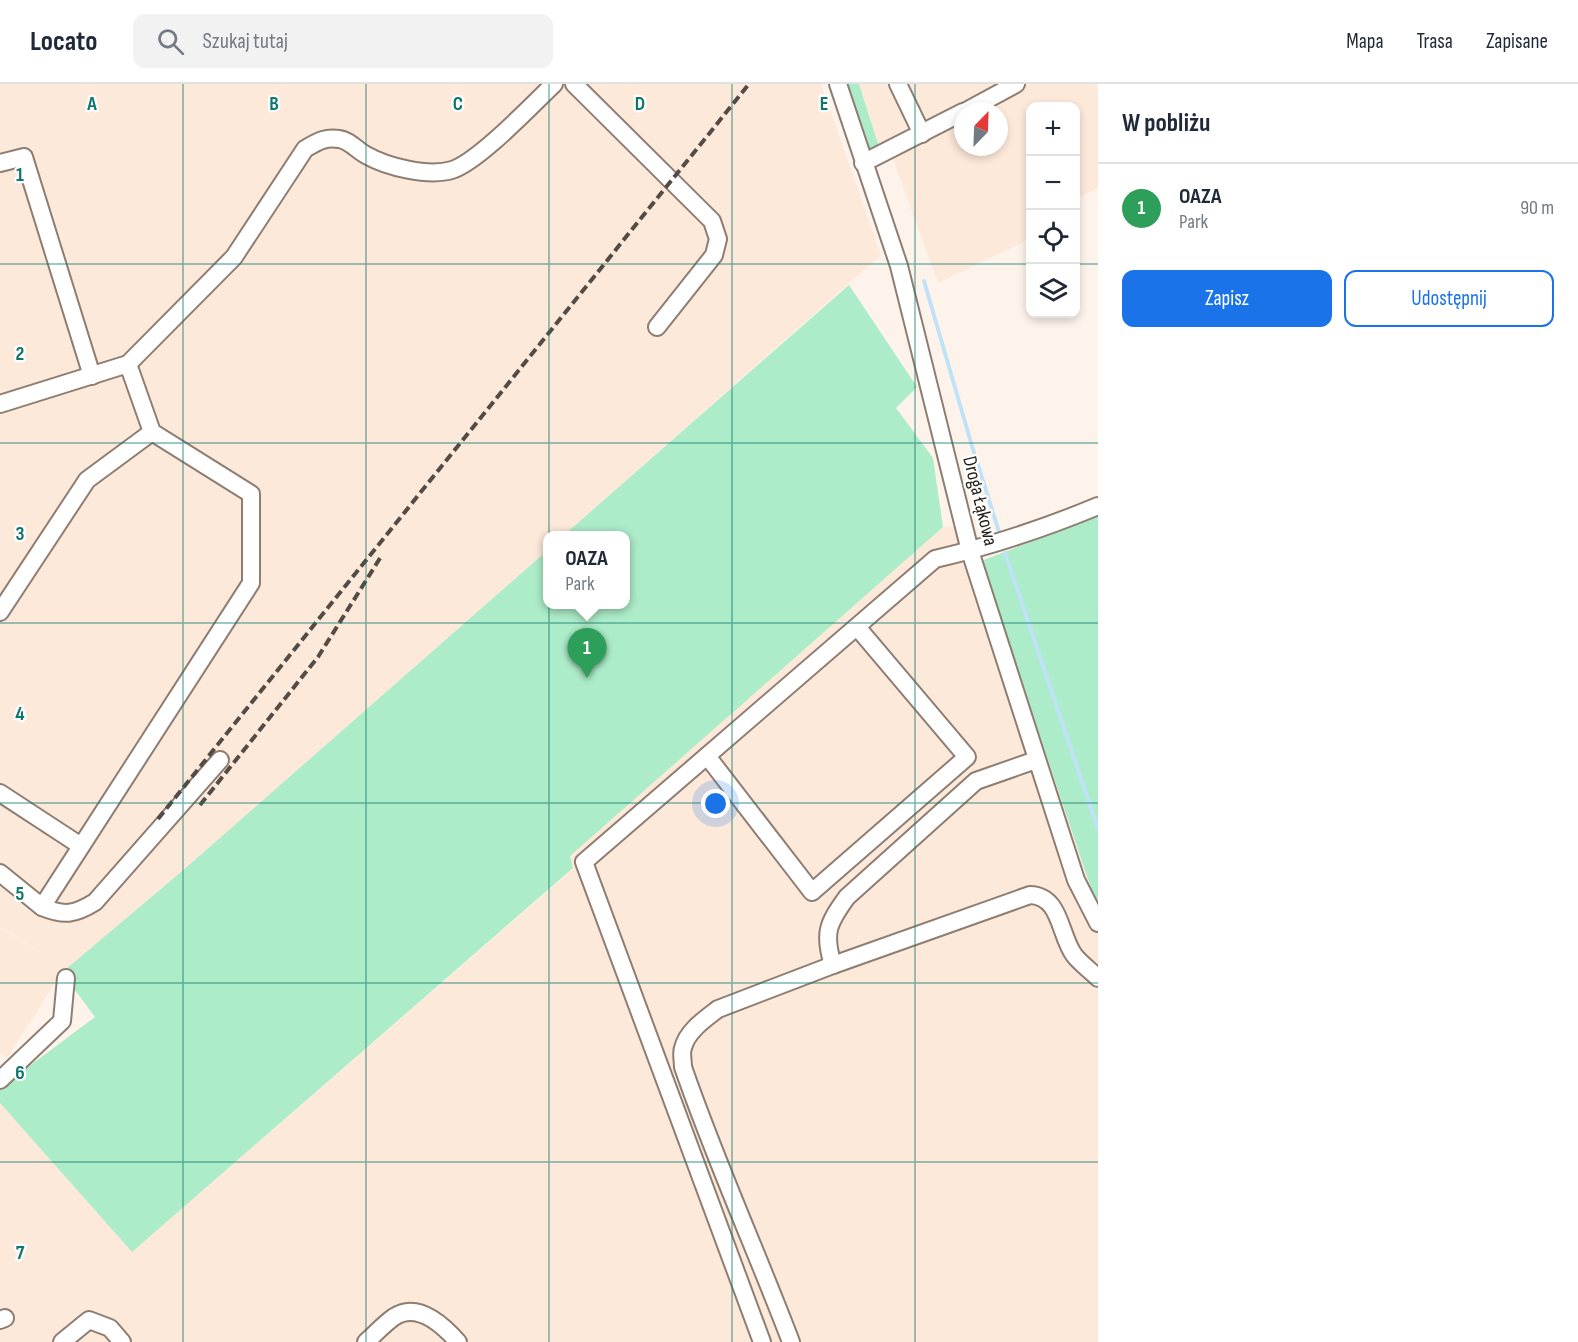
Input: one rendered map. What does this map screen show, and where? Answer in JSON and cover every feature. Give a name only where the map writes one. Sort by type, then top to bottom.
[{"type":"street","points":[[0,404],[128,364],[234,257],[305,150],[322,138],[342,139],[366,155],[389,166],[423,171],[451,170],[474,158],[554,84]]},
{"type":"street","points":[[574,84],[712,221],[718,239],[714,255],[657,327]]},
{"type":"street","name":"Droga Łąkowa","points":[[838,84],[899,266],[970,551],[1076,880],[1098,923]]},
{"type":"street","points":[[898,84],[922,134]]},
{"type":"street","points":[[983,102],[1016,84]]},
{"type":"street","points":[[863,163],[954,117]]},
{"type":"street","points":[[0,164],[24,157],[92,376]]},
{"type":"street","points":[[42,907],[251,583],[251,494],[152,432],[128,364]]},
{"type":"street","points":[[0,612],[87,480],[152,432]]},
{"type":"street","points":[[762,1342],[584,862],[935,559],[1014,537],[1098,506]]},
{"type":"street","points":[[707,756],[812,892],[924,796],[967,757],[857,627]]},
{"type":"street","points":[[0,873],[42,907],[57,913],[72,913],[95,902],[220,760]]},
{"type":"street","points":[[833,965],[827,946],[829,930],[835,913],[847,897],[976,781],[1036,760]]},
{"type":"street","points":[[0,793],[81,846]]},
{"type":"street","points":[[791,1342],[683,1067],[682,1049],[688,1036],[703,1020],[718,1009],[833,965],[1030,895],[1039,896],[1052,904],[1074,956],[1098,978]]},
{"type":"street","points":[[0,1080],[62,1021],[66,978]]},
{"type":"street","points":[[366,1342],[396,1316],[411,1311],[428,1316],[445,1328],[458,1342]]},
{"type":"street","points":[[62,1342],[88,1320],[110,1328],[123,1342]]},
{"type":"shaded area","points":[[0,84],[821,84],[881,255],[569,531],[543,531],[543,554],[181,872],[65,968],[7,1058],[0,1054],[0,928],[42,954],[0,926]]},
{"type":"shaded area","points":[[859,84],[1098,84],[1098,188],[1080,197],[1080,102],[1026,102],[1026,241],[938,283],[888,145],[879,147]]},
{"type":"shaded area","points":[[972,526],[981,561],[1093,894],[1098,901],[1098,1342],[0,1342],[0,1103],[132,1252],[573,869],[569,856],[943,527]]},
{"type":"green space","points":[[848,84],[859,84],[879,147],[869,152]]},
{"type":"green space","points":[[849,285],[917,387],[896,408],[933,458],[943,527],[570,856],[573,868],[132,1252],[0,1103],[0,1088],[95,1017],[63,974],[66,969],[181,872],[543,554],[543,609],[630,609],[630,531],[569,531]]},
{"type":"green space","points":[[1098,516],[1098,901],[1093,894],[981,561]]},
{"type":"waterway","points":[[924,281],[1000,535]]},
{"type":"waterway","points":[[1005,553],[1098,829]]},
{"type":"railway","points":[[158,819],[749,84]]},
{"type":"railway","points":[[200,805],[318,657],[382,555]]},
{"type":"place","name":"OAZA","points":[[587,678]]}]
